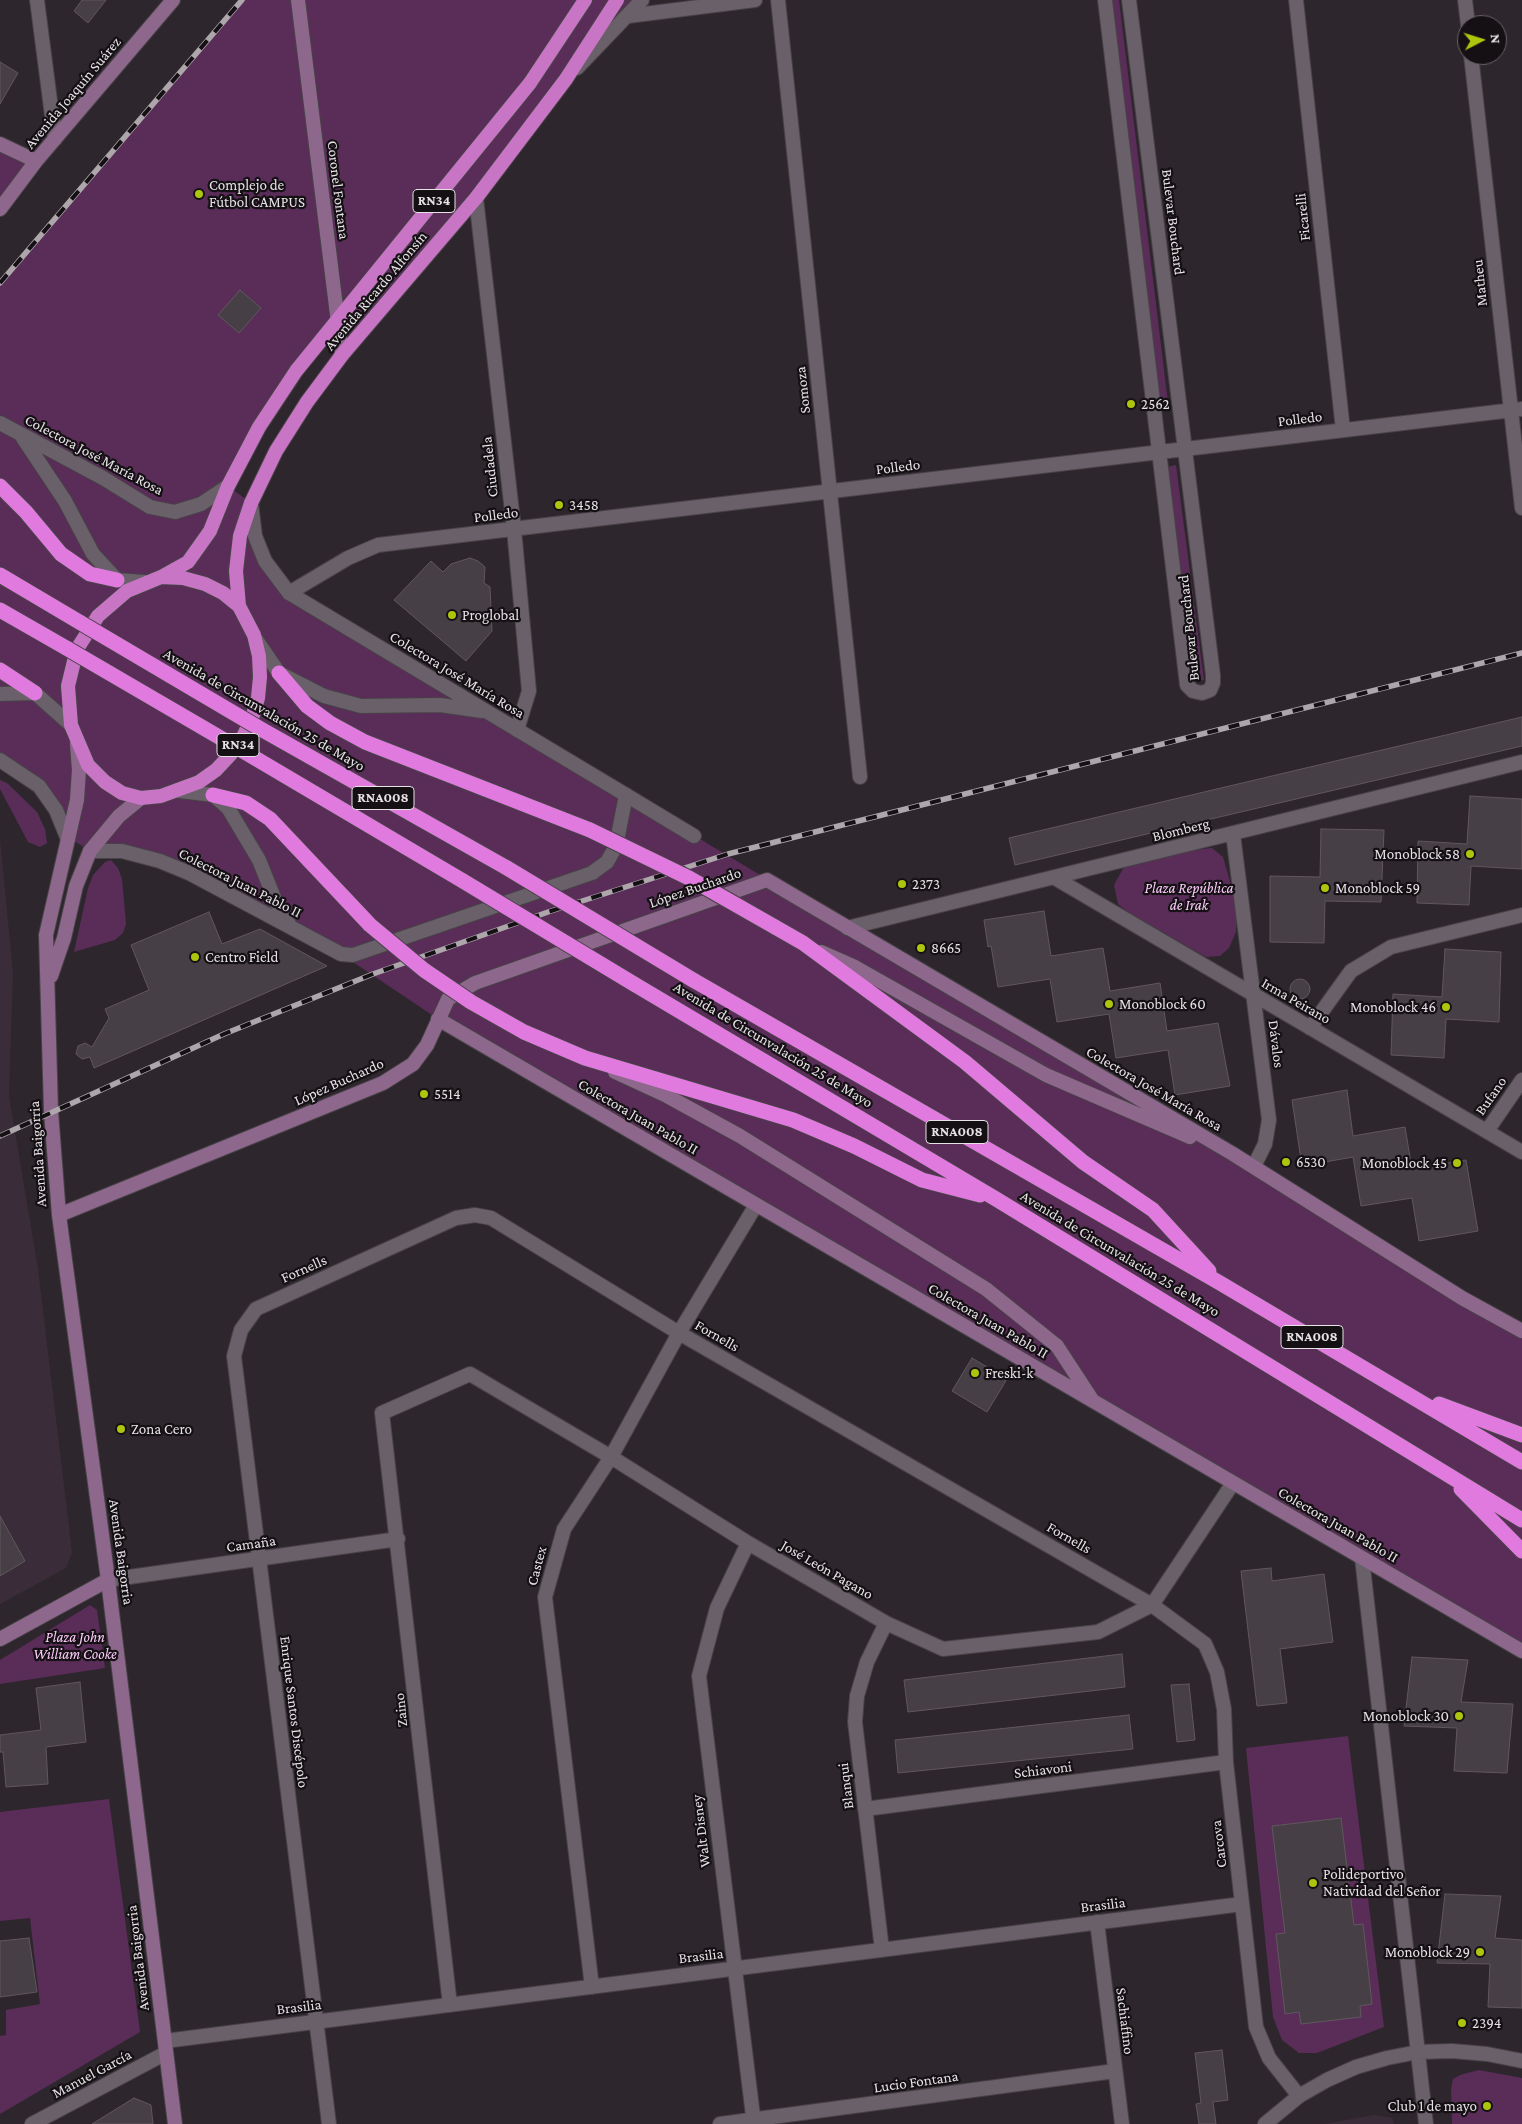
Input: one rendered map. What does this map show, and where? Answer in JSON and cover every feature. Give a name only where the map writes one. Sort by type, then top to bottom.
[{"type":"highway","name":"Avenida Ricardo Alfonsín","points":[[161,578],[188,562],[210,531],[228,486],[259,427],[296,371],[530,83],[585,0]]},
{"type":"highway","name":"Avenida Ricardo Alfonsín","points":[[239,606],[236,571],[240,536],[251,503],[276,451],[307,402],[342,355],[476,198],[566,79],[616,0]]},
{"type":"highway","points":[[0,486],[26,512],[60,554],[90,574],[117,580]]},
{"type":"highway","name":"Avenida de Circunvalación 25 de Mayo","points":[[0,575],[259,728],[507,868],[693,980],[1220,1283],[1522,1462]]},
{"type":"highway","points":[[161,578],[183,578],[204,584],[223,593],[239,606]]},
{"type":"highway","name":"RN34","points":[[77,744],[71,725],[68,686],[77,649],[92,624],[112,602],[145,582],[161,578]]},
{"type":"highway","name":"RN34","points":[[141,798],[180,791],[199,782],[216,770],[243,737],[258,698],[259,656],[254,636],[239,606]]},
{"type":"highway","name":"Avenida de Circunvalación 25 de Mayo","points":[[0,610],[463,881],[996,1199],[1522,1520]]},
{"type":"highway","points":[[0,670],[35,693]]},
{"type":"highway","points":[[278,673],[308,706],[330,723],[365,742],[590,830],[689,878],[803,943],[965,1062],[1083,1162],[1153,1210],[1220,1283]]},
{"type":"highway","points":[[77,744],[88,765],[105,782],[122,793],[141,798]]},
{"type":"highway","points":[[213,795],[246,803],[270,819],[370,926],[424,970],[471,1002],[524,1032],[585,1058],[793,1120],[854,1146],[922,1180],[996,1199]]},
{"type":"highway","points":[[1403,1390],[1522,1435]]},
{"type":"highway","name":"RNA008","points":[[1448,1476],[1522,1551]]},
{"type":"main road","name":"Avenida Joaquín Suárez","points":[[0,209],[36,161],[173,0]]},
{"type":"main road","name":"Coronel Fontana","points":[[298,0],[342,355]]},
{"type":"main road","points":[[0,144],[36,161]]},
{"type":"main road","name":"Avenida Baigorria","points":[[77,744],[79,770],[76,800],[46,935],[48,984],[47,1041],[59,1215],[108,1580],[175,2124]]},
{"type":"main road","name":"Avenida Baigorria","points":[[48,984],[64,938],[76,886],[90,851],[119,816],[141,798]]},
{"type":"main road","name":"Colectora José María Rosa","points":[[767,880],[1254,1166],[1445,1288],[1522,1331]]},
{"type":"main road","name":"López Buchardo","points":[[59,1215],[383,1083],[412,1064],[427,1045],[448,999],[475,983],[767,880]]},
{"type":"main road","points":[[803,943],[856,968],[1046,1076],[1140,1117],[1233,1154]]},
{"type":"main road","name":"Colectora Juan Pablo II","points":[[438,1019],[1522,1651]]},
{"type":"main road","points":[[585,1058],[667,1096],[740,1136],[986,1289],[1057,1346],[1093,1401]]},
{"type":"main road","points":[[0,1639],[108,1580]]},
{"type":"street","points":[[37,0],[55,139]]},
{"type":"street","points":[[566,79],[642,0]]},
{"type":"street","points":[[628,16],[755,0]]},
{"type":"street","name":"Somoza","points":[[778,0],[860,777]]},
{"type":"street","name":"Bulevar Bouchard","points":[[1105,0],[1187,685],[1193,691],[1202,693],[1210,690],[1213,683],[1128,0]]},
{"type":"street","name":"Ficarelli","points":[[1296,0],[1343,430]]},
{"type":"street","points":[[1465,0],[1467,15]]},
{"type":"street","name":"Matheu","points":[[1472,65],[1517,410],[1522,508]]},
{"type":"street","name":"Ciudadela","points":[[476,198],[514,529],[529,691],[517,730]]},
{"type":"street","name":"Polledo","points":[[289,593],[348,558],[378,545],[1517,410]]},
{"type":"street","name":"Colectora José María Rosa","points":[[0,423],[20,436],[102,478],[150,507],[175,512],[201,504],[228,486]]},
{"type":"street","points":[[20,436],[65,501],[93,554],[117,580],[145,582]]},
{"type":"street","name":"Colectora José María Rosa","points":[[251,503],[255,536],[265,561],[289,593],[694,836]]},
{"type":"street","points":[[254,636],[278,673],[324,696],[361,706],[440,705],[488,712]]},
{"type":"street","points":[[0,694],[35,693],[71,725]]},
{"type":"street","points":[[0,760],[39,786],[56,810],[67,837]]},
{"type":"street","name":"Blomberg","points":[[847,928],[1522,762]]},
{"type":"street","points":[[180,791],[213,795],[228,808],[259,860],[275,900],[290,926]]},
{"type":"street","name":"Colectora Juan Pablo II","points":[[90,851],[122,851],[160,861],[189,873],[341,954],[363,953],[592,873],[607,862],[616,846],[626,795]]},
{"type":"street","name":"Dávalos","points":[[1233,834],[1269,1120],[1265,1144],[1254,1166]]},
{"type":"street","name":"Irma Peirano","points":[[1055,878],[1522,1152]]},
{"type":"street","points":[[1310,1028],[1351,971],[1391,947],[1522,915]]},
{"type":"street","name":"Bufano","points":[[1486,1131],[1522,1080]]},
{"type":"street","name":"Castex","points":[[592,1986],[545,1597],[564,1529],[611,1457],[678,1333],[756,1205]]},
{"type":"street","name":"Fornells","points":[[256,1309],[456,1218],[475,1215],[491,1218],[678,1333],[1152,1605]]},
{"type":"street","name":"Enrique Santos Discépolo","points":[[256,1309],[241,1330],[234,1356],[329,2124]]},
{"type":"street","name":"José León Pagano","points":[[382,1413],[470,1374],[611,1457],[748,1543],[886,1623],[943,1649],[1098,1632],[1152,1605]]},
{"type":"street","name":"Zaino","points":[[382,1413],[450,2004]]},
{"type":"street","points":[[1152,1605],[1233,1482]]},
{"type":"street","name":"Camaña","points":[[108,1580],[398,1539]]},
{"type":"street","name":"Walt Disney","points":[[748,1543],[717,1608],[699,1676],[754,2122]]},
{"type":"street","points":[[1362,1558],[1426,2124]]},
{"type":"street","name":"Carcova","points":[[1152,1605],[1205,1644],[1217,1672],[1224,1709],[1226,1762],[1256,2027],[1269,2058],[1300,2096]]},
{"type":"street","name":"Blanqui","points":[[882,1950],[855,1722],[857,1696],[867,1662],[886,1623]]},
{"type":"street","name":"Schiavoni","points":[[865,1809],[1226,1762]]},
{"type":"street","name":"Brasilia","points":[[165,2047],[316,2022],[450,2004],[1242,1904]]},
{"type":"street","name":"Sachiaffino","points":[[1096,1922],[1122,2124]]},
{"type":"street","name":"Manuel García","points":[[32,2124],[165,2047]]},
{"type":"street","points":[[1265,2124],[1300,2096],[1327,2080],[1356,2067],[1387,2058],[1418,2052],[1470,2052],[1522,2062]]},
{"type":"street","name":"Lucio Fontana","points":[[720,2124],[754,2122],[1115,2071]]},
{"type":"shaded area","points":[[0,839],[13,973],[9,1096],[38,1269],[72,1552],[66,1568],[0,1604]]},
{"type":"shaded area","points":[[1374,2115],[1392,2118],[1394,2124],[1324,2124]]},
{"type":"green space","points":[[242,0],[642,0],[566,79],[342,355],[338,319],[228,486],[251,503],[255,536],[289,593],[1522,1331],[1522,1651],[438,1019],[341,954],[189,873],[90,851],[67,837],[56,810],[0,760],[0,283]]},
{"type":"green space","points":[[1110,0],[1119,0],[1168,403],[1160,404]]},
{"type":"green space","points":[[0,144],[36,161],[0,209]]},
{"type":"green space","points":[[1176,465],[1204,680],[1194,681],[1167,467]]},
{"type":"green space","points":[[0,780],[7,783],[37,812],[45,829],[47,843],[40,847],[28,842],[0,789]]},
{"type":"green space","name":"Plaza República de Irak","points":[[1212,848],[1223,857],[1236,909],[1236,932],[1229,948],[1220,956],[1206,957],[1128,912],[1118,904],[1114,885],[1124,867],[1193,850]]},
{"type":"green space","points":[[111,860],[118,868],[122,879],[126,924],[123,933],[115,940],[74,952],[88,888],[93,875],[105,862]]},
{"type":"green space","name":"Plaza John William Cooke","points":[[90,1605],[97,1610],[105,1668],[0,1684],[0,1660]]},
{"type":"green space","name":"Polideportivo Natividad del Señor","points":[[1348,1736],[1384,2027],[1317,2053],[1299,2053],[1282,2040],[1273,2017],[1246,1748]]},
{"type":"green space","points":[[109,1799],[140,2032],[0,2114],[0,2036],[6,2035],[6,2010],[40,2004],[30,1918],[0,1921],[0,1812]]},
{"type":"green space","name":"Club 1 de mayo","points":[[1479,2070],[1522,2078],[1522,2124],[1452,2124],[1451,2089],[1453,2079]]},
{"type":"building","points":[[82,0],[106,0],[88,23],[74,11]]},
{"type":"building","points":[[0,62],[18,73],[0,104]]},
{"type":"building","points":[[240,290],[261,308],[239,333],[218,315]]},
{"type":"building","name":"Proglobal","points":[[470,558],[478,561],[485,567],[484,583],[490,587],[492,631],[466,661],[394,600],[431,561],[443,572],[451,564]]},
{"type":"building","points":[[1522,717],[1522,746],[1015,865],[1009,838]]},
{"type":"building","name":"Monoblock 58","points":[[1470,796],[1522,799],[1522,869],[1471,866],[1469,905],[1417,903],[1418,841],[1467,844]]},
{"type":"building","name":"Monoblock 59","points":[[1321,829],[1384,830],[1381,902],[1325,901],[1324,943],[1270,942],[1270,876],[1320,877]]},
{"type":"building","name":"Monoblock 60","points":[[1044,911],[1051,956],[1103,948],[1110,991],[1160,983],[1167,1031],[1218,1023],[1230,1086],[1175,1095],[1168,1050],[1116,1058],[1109,1014],[1057,1022],[1050,979],[998,987],[991,946],[988,947],[984,920]]},
{"type":"building","points":[[209,912],[222,944],[260,929],[327,966],[94,1068],[90,1057],[82,1059],[76,1054],[78,1046],[85,1043],[92,1047],[109,1018],[105,1009],[149,990],[131,945]]},
{"type":"building","name":"Monoblock 46","points":[[1445,949],[1501,952],[1499,1022],[1446,1019],[1444,1058],[1391,1055],[1393,994],[1442,997]]},
{"type":"building","points":[[1300,979],[1307,982],[1310,989],[1307,996],[1300,999],[1293,996],[1290,989],[1293,982]]},
{"type":"building","name":"Monoblock 45","points":[[1347,1090],[1353,1136],[1405,1127],[1412,1169],[1466,1160],[1478,1231],[1419,1241],[1412,1198],[1361,1206],[1353,1157],[1302,1166],[1292,1100]]},
{"type":"building","points":[[972,1358],[1007,1379],[987,1412],[952,1391]]},
{"type":"building","points":[[0,1516],[25,1561],[0,1576]]},
{"type":"building","points":[[1271,1568],[1272,1581],[1324,1574],[1333,1642],[1280,1649],[1287,1703],[1257,1706],[1241,1571]]},
{"type":"building","points":[[1122,1654],[1125,1687],[908,1712],[904,1680]]},
{"type":"building","name":"Monoblock 30","points":[[1412,1657],[1468,1660],[1461,1702],[1513,1704],[1507,1773],[1454,1771],[1457,1728],[1404,1726]]},
{"type":"building","points":[[80,1682],[86,1742],[46,1747],[48,1784],[6,1787],[3,1752],[0,1752],[0,1735],[41,1730],[36,1688]]},
{"type":"building","points":[[1189,1684],[1195,1740],[1177,1742],[1171,1685]]},
{"type":"building","points":[[1129,1715],[1133,1749],[898,1773],[895,1740]]},
{"type":"building","points":[[1341,1818],[1354,1925],[1363,1924],[1372,2004],[1360,2006],[1361,2017],[1301,2024],[1299,2012],[1285,2014],[1276,1934],[1285,1933],[1272,1826]]},
{"type":"building","name":"Monoblock 29","points":[[1445,1894],[1501,1896],[1495,1938],[1522,1940],[1522,2008],[1488,2007],[1490,1964],[1437,1963]]},
{"type":"building","points":[[29,1938],[37,1992],[0,1997],[0,1941]]},
{"type":"building","points":[[1222,2050],[1228,2100],[1213,2102],[1216,2124],[1199,2124],[1196,2104],[1201,2103],[1195,2053]]},
{"type":"building","points":[[134,2098],[151,2105],[153,2124],[92,2124]]},
{"type":"railway","points":[[0,283],[242,0]]},
{"type":"railway","points":[[0,1136],[224,1034],[373,974],[548,912],[728,854],[1522,653]]},
{"type":"place","name":"Complejo de Fútbol CAMPUS","points":[[199,194]]},
{"type":"place","name":"2562","points":[[1131,404]]},
{"type":"place","name":"3458","points":[[559,505]]},
{"type":"place","name":"Proglobal","points":[[452,615]]},
{"type":"place","name":"Monoblock 58","points":[[1470,854]]},
{"type":"place","name":"2373","points":[[902,884]]},
{"type":"place","name":"Monoblock 59","points":[[1325,888]]},
{"type":"place","name":"8665","points":[[921,948]]},
{"type":"place","name":"Centro Field","points":[[195,957]]},
{"type":"place","name":"Monoblock 60","points":[[1109,1004]]},
{"type":"place","name":"Monoblock 46","points":[[1446,1007]]},
{"type":"place","name":"5514","points":[[424,1094]]},
{"type":"place","name":"6530","points":[[1286,1162]]},
{"type":"place","name":"Monoblock 45","points":[[1457,1163]]},
{"type":"place","name":"Freski-k","points":[[975,1373]]},
{"type":"place","name":"Zona Cero","points":[[121,1429]]},
{"type":"place","name":"Monoblock 30","points":[[1459,1716]]},
{"type":"place","name":"Polideportivo Natividad del Señor","points":[[1313,1883]]},
{"type":"place","name":"Monoblock 29","points":[[1480,1952]]},
{"type":"place","name":"2394","points":[[1462,2023]]},
{"type":"place","name":"Club 1 de mayo","points":[[1487,2106]]}]
